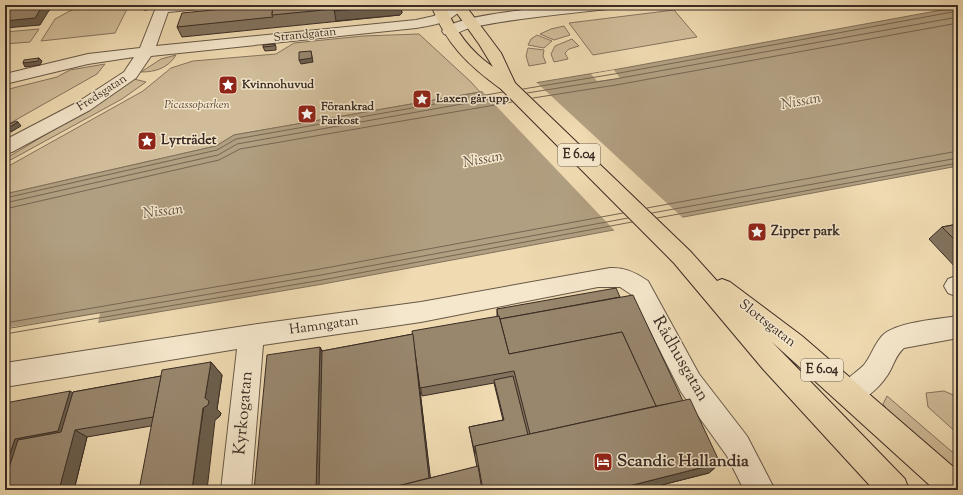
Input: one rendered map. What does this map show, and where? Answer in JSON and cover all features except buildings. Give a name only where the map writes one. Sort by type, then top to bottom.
[{"type":"highway","name":"E 6.04","points":[[458,5],[452,20],[466,53],[491,74],[508,85]]},
{"type":"highway","name":"E 6.04","points":[[452,20],[482,37],[498,59],[504,71],[508,85]]},
{"type":"highway","name":"Slottsgatan","points":[[508,85],[682,257],[772,361],[894,490]]},
{"type":"highway","name":"Slottsgatan","points":[[682,257],[793,344],[850,393],[957,490]]},
{"type":"street","points":[[164,7],[200,5]]},
{"type":"street","name":"Strandgatan","points":[[452,20],[450,14],[458,5]]},
{"type":"street","name":"Strandgatan","points":[[5,79],[88,59],[120,54],[452,20],[502,17],[608,5]]},
{"type":"street","name":"Fredsgatan","points":[[5,148],[84,106],[130,75],[146,52],[164,7]]},
{"type":"street","name":"Hamngatan","points":[[5,375],[251,336],[422,312],[598,278],[619,276],[631,281],[640,288]]},
{"type":"street","name":"Rådhusgatan","points":[[640,288],[690,383],[737,446],[760,490]]},
{"type":"street","points":[[850,393],[874,373],[882,362],[886,350],[895,340],[958,327]]},
{"type":"street","name":"Kyrkogatan","points":[[236,490],[251,336]]},
{"type":"green space","points":[[81,5],[129,5],[115,33],[41,41],[55,19]]},
{"type":"green space","points":[[674,10],[697,37],[593,55],[569,23]]},
{"type":"green space","points":[[564,26],[570,35],[554,40],[540,34],[551,29]]},
{"type":"green space","points":[[39,29],[30,42],[5,44],[5,32]]},
{"type":"green space","name":"Picassoparken","points":[[419,34],[480,92],[234,135],[216,146],[5,194],[5,168],[143,91],[171,68],[193,61],[276,54],[294,43],[363,36]]},
{"type":"green space","points":[[537,35],[552,41],[544,48],[528,45],[531,39]]},
{"type":"green space","points":[[572,39],[579,46],[569,49],[565,53],[568,59],[554,62],[551,54],[555,46]]},
{"type":"green space","points":[[528,48],[544,50],[543,56],[546,63],[529,66],[526,56]]},
{"type":"green space","points":[[176,55],[169,63],[157,70],[141,72],[161,59]]},
{"type":"green space","points":[[105,64],[97,74],[5,126],[5,93],[9,89],[57,77],[70,70]]},
{"type":"green space","points":[[134,79],[146,82],[122,99],[5,163],[5,159],[112,95]]},
{"type":"green space","points":[[944,391],[958,397],[958,434],[928,407],[926,393]]},
{"type":"green space","points":[[887,396],[958,457],[958,477],[897,423],[883,404]]},
{"type":"water","name":"Nissan","points":[[958,7],[958,166],[323,284],[5,338],[5,194],[216,146],[234,135],[613,70]]},
{"type":"pier","points":[[614,70],[620,78],[597,81],[591,74]]},
{"type":"pier","points":[[535,81],[684,219],[615,231],[481,90]]},
{"type":"pier","points":[[100,313],[98,324],[5,340],[5,328]]},
{"type":"place","name":"Kvinnohuvud","points":[[228,85]]},
{"type":"place","name":"Laxen går upp","points":[[422,99]]},
{"type":"place","name":"Förankrad Farkost","points":[[307,114]]},
{"type":"place","name":"Lyrträdet","points":[[147,141]]},
{"type":"place","name":"Zipper park","points":[[757,232]]},
{"type":"place","name":"Scandic Hallandia","points":[[603,462]]}]
